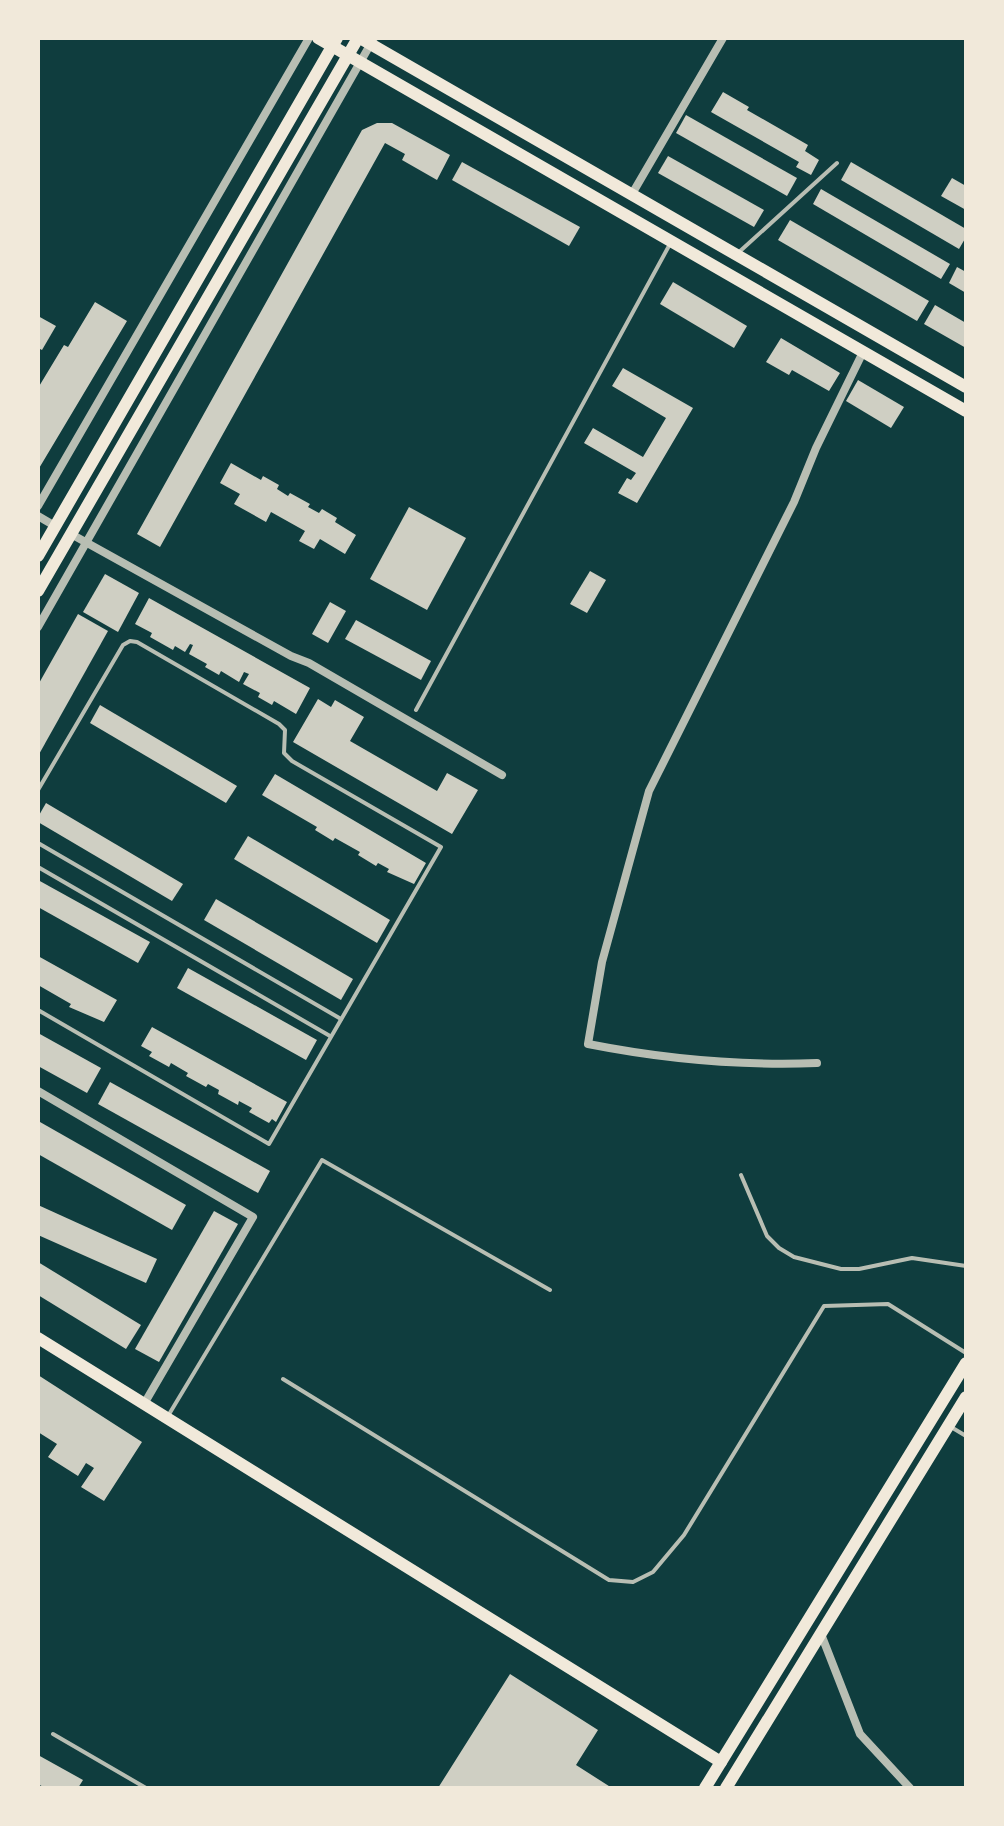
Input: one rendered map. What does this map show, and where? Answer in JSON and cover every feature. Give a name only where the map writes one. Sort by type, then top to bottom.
[{"type":"main road","points":[[318,38],[334,42],[353,59],[966,411]]},
{"type":"main road","points":[[38,591],[365,39],[966,387]]},
{"type":"main road","points":[[38,556],[334,42]]},
{"type":"main road","points":[[38,1338],[721,1762]]},
{"type":"main road","points":[[705,1788],[966,1363]]},
{"type":"main road","points":[[726,1788],[966,1397]]},
{"type":"street","points":[[38,506],[309,38]]},
{"type":"street","points":[[632,194],[723,38]]},
{"type":"street","points":[[38,627],[353,59]]},
{"type":"street","points":[[817,1063],[770,1065],[706,1062],[588,1044],[602,962],[649,791],[794,502],[816,448],[863,352]]},
{"type":"street","points":[[38,516],[55,526]]},
{"type":"street","points":[[71,534],[291,656],[309,663],[502,775]]},
{"type":"street","points":[[38,1091],[253,1217],[144,1404]]},
{"type":"street","points":[[821,1634],[858,1729],[910,1788]]},
{"type":"lane","points":[[736,255],[837,163]]},
{"type":"lane","points":[[416,710],[671,242]]},
{"type":"lane","points":[[38,790],[123,645],[130,641],[137,642],[279,724],[285,730],[284,753],[292,761],[441,847],[269,1144],[38,1010]]},
{"type":"lane","points":[[38,843],[341,1019]]},
{"type":"lane","points":[[38,867],[331,1037]]},
{"type":"lane","points":[[167,1418],[322,1160],[550,1290]]},
{"type":"lane","points":[[741,1175],[767,1236],[794,1257],[841,1269],[859,1269],[912,1258],[966,1266]]},
{"type":"lane","points":[[283,1379],[609,1580],[625,1582],[640,1580],[653,1572],[684,1535],[824,1306],[888,1304],[966,1353]]},
{"type":"lane","points":[[949,1426],[966,1436]]},
{"type":"lane","points":[[53,1734],[146,1788]]},
{"type":"building","points":[[723,92],[749,107],[747,110],[808,145],[805,151],[819,160],[811,175],[796,167],[799,162],[711,112]]},
{"type":"building","points":[[686,115],[797,178],[787,196],[676,133]]},
{"type":"building","points":[[377,123],[392,123],[450,155],[437,180],[402,160],[405,154],[385,143],[160,547],[137,534],[362,130]]},
{"type":"building","points":[[668,156],[764,210],[754,227],[658,173]]},
{"type":"building","points":[[462,162],[580,227],[569,246],[452,180]]},
{"type":"building","points":[[851,162],[966,229],[966,237],[959,249],[841,180]]},
{"type":"building","points":[[952,178],[966,186],[966,210],[941,196]]},
{"type":"building","points":[[821,189],[950,264],[941,279],[813,204]]},
{"type":"building","points":[[790,220],[929,301],[917,321],[778,240]]},
{"type":"building","points":[[957,267],[966,272],[966,293],[949,283]]},
{"type":"building","points":[[673,282],[747,326],[734,348],[660,304]]},
{"type":"building","points":[[95,302],[127,321],[38,470],[38,388]]},
{"type":"building","points":[[935,305],[966,323],[966,348],[924,324]]},
{"type":"building","points":[[38,316],[56,326],[42,350],[38,348]]},
{"type":"building","points":[[781,338],[840,373],[829,391],[792,370],[789,375],[766,362]]},
{"type":"building","points":[[623,368],[693,408],[637,503],[618,493],[627,478],[631,480],[636,473],[584,443],[593,428],[643,457],[666,418],[612,386]]},
{"type":"building","points":[[858,380],[904,407],[891,428],[846,401]]},
{"type":"building","points":[[231,463],[261,480],[263,476],[279,485],[277,489],[310,504],[308,507],[319,513],[322,509],[337,518],[335,522],[356,535],[345,554],[320,539],[314,549],[299,541],[305,531],[271,512],[266,522],[234,504],[240,494],[220,483]]},
{"type":"building","points":[[409,507],[466,538],[427,610],[370,579]]},
{"type":"building","points":[[590,571],[606,580],[587,613],[570,604]]},
{"type":"building","points":[[105,574],[139,593],[118,632],[83,612]]},
{"type":"building","points":[[149,598],[310,688],[296,714],[274,701],[272,705],[258,697],[260,693],[243,684],[249,674],[244,672],[239,682],[221,671],[219,675],[189,654],[193,645],[190,644],[185,652],[175,646],[173,650],[150,637],[152,633],[135,624]]},
{"type":"building","points":[[330,602],[346,611],[328,643],[312,634]]},
{"type":"building","points":[[78,614],[108,631],[38,756],[38,685]]},
{"type":"building","points":[[356,620],[431,661],[421,680],[345,639]]},
{"type":"building","points":[[318,699],[331,707],[335,700],[364,717],[350,741],[437,791],[447,773],[478,790],[452,834],[293,742]]},
{"type":"building","points":[[100,705],[237,786],[226,803],[90,723]]},
{"type":"building","points":[[275,774],[426,863],[414,884],[387,872],[389,869],[378,863],[376,866],[358,855],[360,852],[335,838],[333,841],[315,830],[317,827],[262,795]]},
{"type":"building","points":[[46,803],[183,884],[172,901],[38,822]]},
{"type":"building","points":[[248,836],[390,920],[377,943],[234,859]]},
{"type":"building","points":[[38,880],[150,942],[138,963],[38,907]]},
{"type":"building","points":[[216,899],[353,979],[341,1000],[204,920]]},
{"type":"building","points":[[38,956],[117,1000],[104,1022],[69,1007],[71,1004],[38,985]]},
{"type":"building","points":[[188,968],[317,1040],[306,1060],[177,988]]},
{"type":"building","points":[[152,1027],[287,1102],[276,1122],[272,1119],[269,1123],[249,1112],[252,1108],[239,1101],[238,1105],[218,1094],[219,1090],[186,1076],[188,1073],[171,1063],[169,1067],[149,1056],[152,1052],[141,1046]]},
{"type":"building","points":[[38,1033],[101,1068],[87,1093],[38,1066]]},
{"type":"building","points":[[110,1082],[270,1171],[258,1193],[98,1104]]},
{"type":"building","points":[[40,1122],[186,1205],[172,1230],[38,1154]]},
{"type":"building","points":[[38,1205],[157,1259],[146,1283],[38,1235]]},
{"type":"building","points":[[214,1211],[238,1224],[159,1362],[135,1349]]},
{"type":"building","points":[[38,1262],[141,1325],[126,1349],[38,1295]]},
{"type":"building","points":[[38,1375],[142,1442],[104,1501],[81,1487],[94,1468],[86,1463],[78,1476],[48,1457],[57,1444],[38,1432]]},
{"type":"building","points":[[510,1674],[598,1730],[576,1765],[612,1788],[438,1788]]},
{"type":"building","points":[[38,1755],[83,1780],[78,1788],[45,1788],[38,1784]]}]
